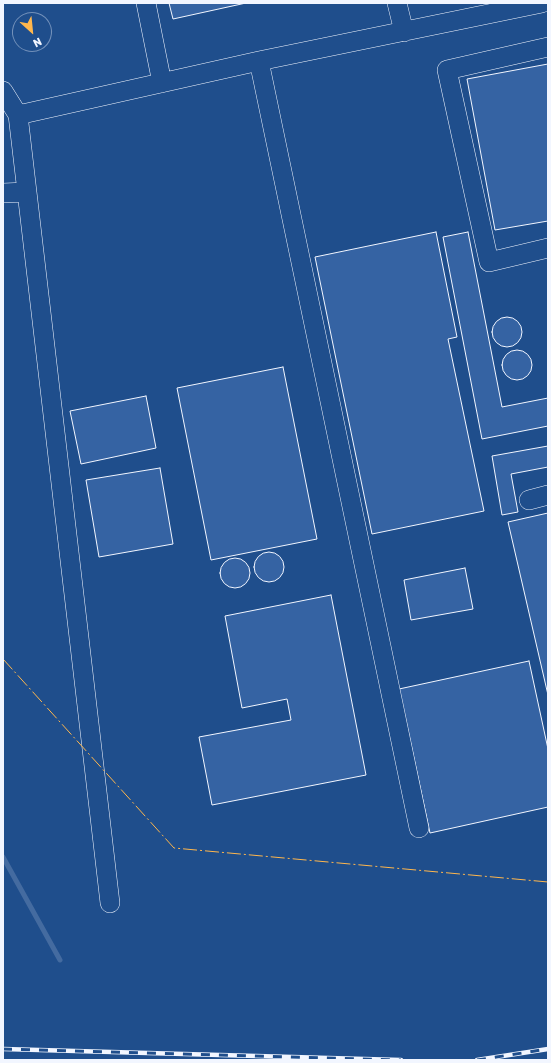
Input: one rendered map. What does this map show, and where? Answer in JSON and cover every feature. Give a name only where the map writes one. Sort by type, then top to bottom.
[{"type":"street","points":[[146,3],[162,83]]},
{"type":"street","points":[[397,3],[404,32]]},
{"type":"street","points":[[18,115],[259,61],[542,3]]},
{"type":"street","points":[[548,47],[447,70],[489,262],[548,248]]},
{"type":"street","points":[[259,61],[419,828]]},
{"type":"street","points":[[3,91],[18,115],[110,903]]},
{"type":"street","points":[[3,194],[26,192]]},
{"type":"street","points":[[529,500],[548,495]]},
{"type":"building","points":[[169,3],[246,3],[173,19]]},
{"type":"building","points":[[548,64],[548,221],[495,230],[467,79]]},
{"type":"building","points":[[436,232],[457,337],[448,339],[484,511],[372,534],[315,257]]},
{"type":"building","points":[[468,232],[502,407],[548,398],[548,426],[482,439],[443,237]]},
{"type":"building","points":[[507,317],[518,321],[522,332],[518,343],[507,347],[496,343],[492,332],[496,321]]},
{"type":"building","points":[[517,350],[528,354],[532,365],[528,376],[517,380],[506,376],[502,365],[506,354]]},
{"type":"building","points":[[283,367],[317,539],[211,560],[177,388]]},
{"type":"building","points":[[146,396],[156,448],[81,464],[70,411]]},
{"type":"building","points":[[548,446],[548,467],[511,474],[518,512],[502,515],[492,456]]},
{"type":"building","points":[[160,468],[173,544],[99,557],[86,480]]},
{"type":"building","points":[[548,513],[548,695],[508,522]]},
{"type":"building","points":[[269,552],[280,556],[284,567],[280,578],[269,582],[258,578],[254,567],[258,556]]},
{"type":"building","points":[[235,558],[246,562],[250,573],[246,584],[235,588],[224,584],[220,573],[224,562]]},
{"type":"building","points":[[465,568],[473,609],[411,620],[404,580]]},
{"type":"building","points":[[331,595],[366,775],[212,805],[199,737],[291,720],[287,699],[242,708],[225,616]]},
{"type":"building","points":[[529,661],[548,749],[548,807],[430,833],[399,689]]},
{"type":"waterway","points":[[3,857],[60,960]]},
{"type":"railway","points":[[3,1049],[401,1060]]},
{"type":"railway","points":[[477,1060],[548,1049]]},
{"type":"power","points":[[3,659],[174,848],[548,882]]}]
